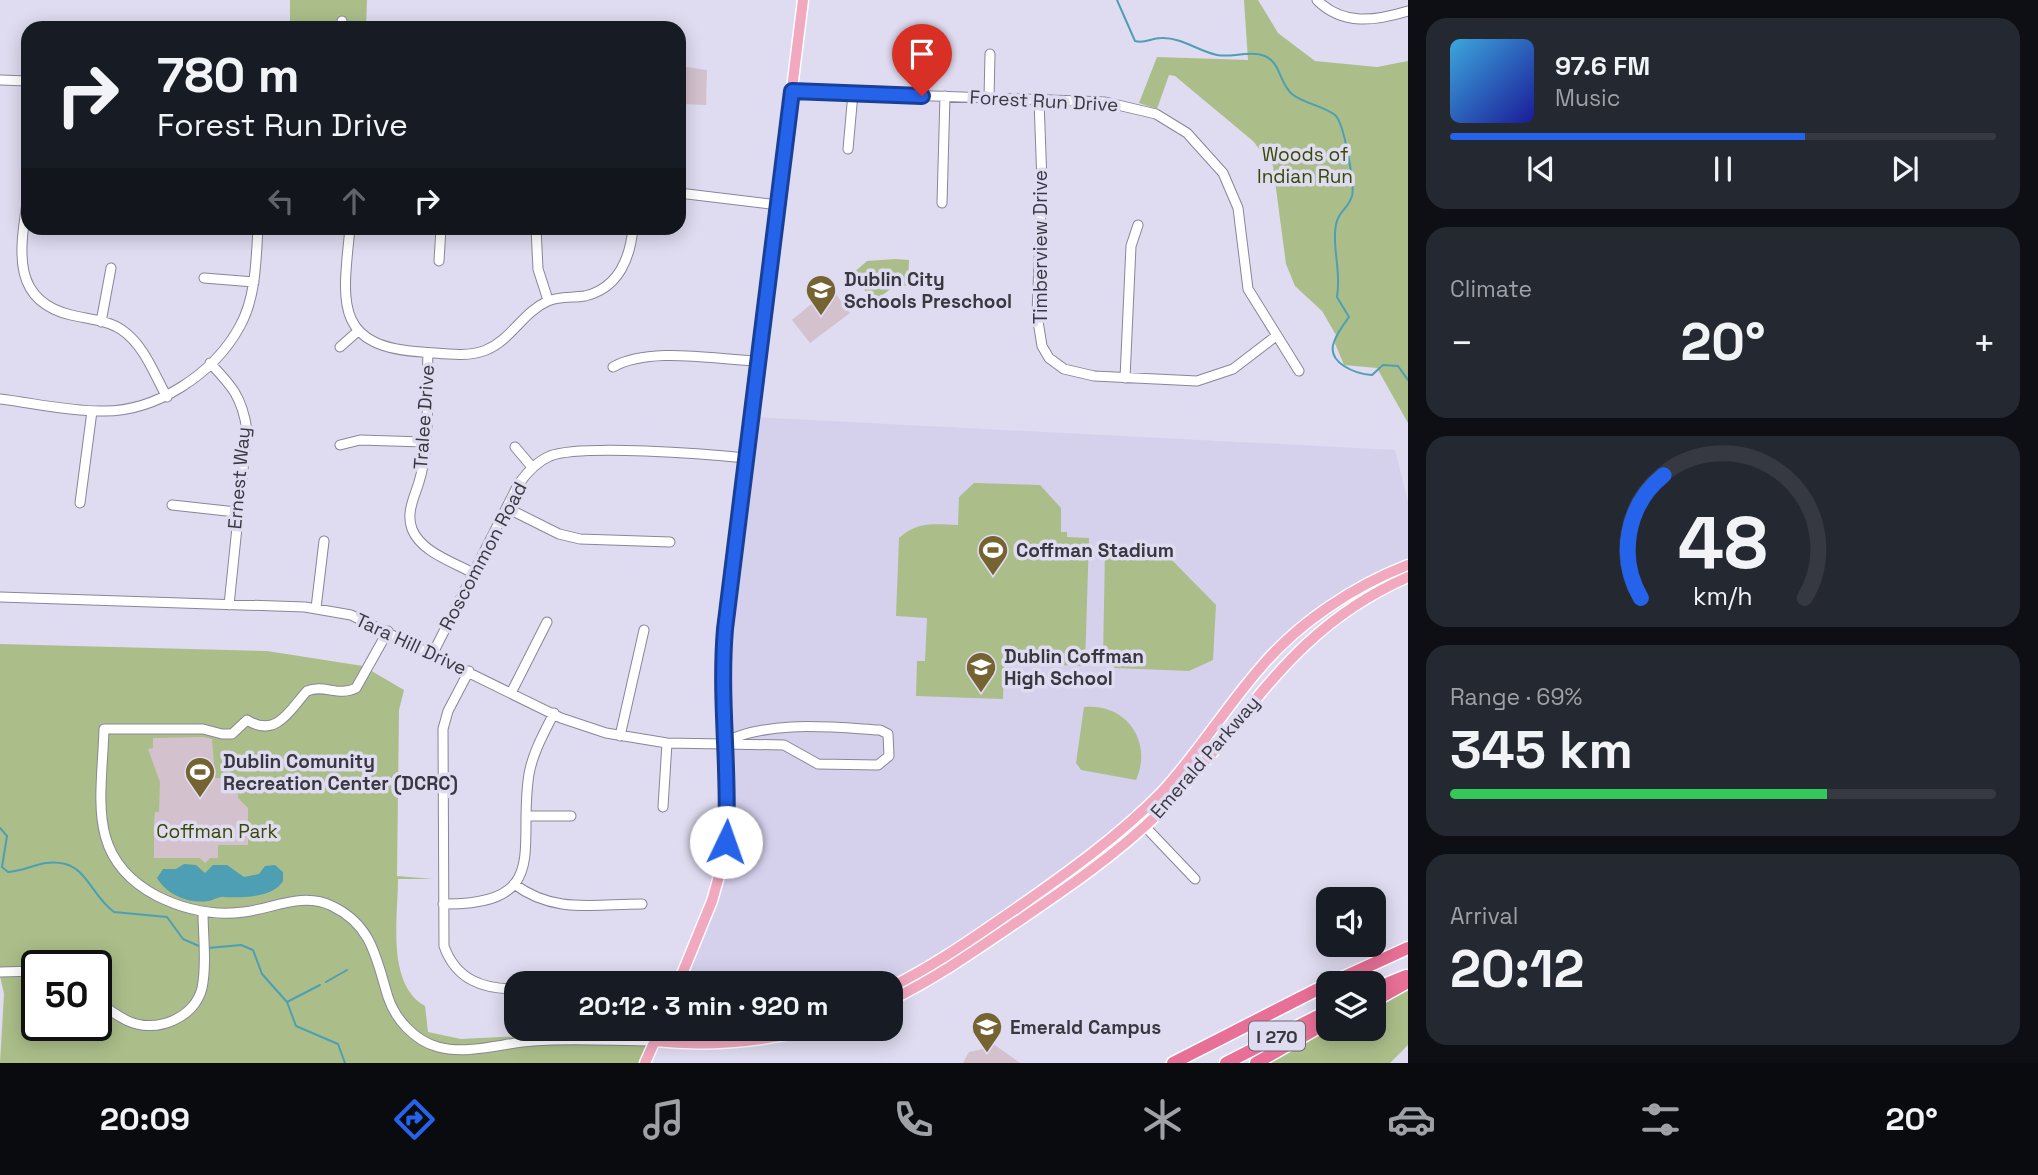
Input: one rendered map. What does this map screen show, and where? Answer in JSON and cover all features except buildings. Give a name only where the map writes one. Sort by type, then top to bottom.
[{"type":"highway","name":"I 270","points":[[1358,971],[1408,948]]},
{"type":"highway","points":[[1386,984],[1408,975]]},
{"type":"highway","points":[[1386,994],[1408,982]]},
{"type":"highway","name":"I 270","points":[[1174,1063],[1316,991]]},
{"type":"highway","name":"I 270","points":[[1226,1063],[1316,1017]]},
{"type":"highway","points":[[1256,1063],[1316,1029]]},
{"type":"main road","points":[[683,971],[722,867],[728,803],[723,648],[803,0]]},
{"type":"main road","name":"Emerald Parkway","points":[[903,980],[939,960],[1070,870],[1161,792],[1262,666],[1289,639],[1340,600],[1408,565]]},
{"type":"main road","name":"Emerald Parkway","points":[[903,993],[954,965],[1084,876],[1161,810],[1301,647],[1364,599],[1408,578]]},
{"type":"main road","points":[[645,1063],[655,1041],[699,1045],[754,1041]]},
{"type":"street","points":[[1317,0],[1336,15],[1363,21],[1408,11]]},
{"type":"street","points":[[989,98],[990,54]]},
{"type":"street","points":[[0,80],[21,81]]},
{"type":"street","name":"Forest Run Drive","points":[[792,91],[1105,102],[1156,114],[1187,133],[1223,173],[1238,208],[1243,274],[1248,289],[1299,371]]},
{"type":"street","points":[[848,149],[853,93]]},
{"type":"street","points":[[942,203],[945,96]]},
{"type":"street","name":"Timberview Drive","points":[[1039,100],[1038,132],[1042,183],[1037,315],[1042,346],[1049,358],[1064,369],[1094,376],[1197,381],[1233,369],[1276,336]]},
{"type":"street","points":[[686,194],[778,205]]},
{"type":"street","points":[[1125,378],[1131,246],[1138,225]]},
{"type":"street","points":[[22,235],[22,271],[33,294],[53,310],[101,321],[121,329],[136,343],[167,397]]},
{"type":"street","points":[[0,410],[1,399],[92,411],[136,408],[167,397],[209,363],[240,326],[254,282],[257,235]]},
{"type":"street","points":[[350,235],[345,299],[350,317],[358,331],[380,346],[428,353],[483,351],[503,341],[548,300],[585,296],[602,289],[618,276],[630,254],[632,235]]},
{"type":"street","points":[[439,261],[441,235]]},
{"type":"street","points":[[536,235],[538,269],[548,300]]},
{"type":"street","points":[[101,321],[111,268]]},
{"type":"street","points":[[204,278],[254,282]]},
{"type":"street","points":[[340,347],[358,331]]},
{"type":"street","name":"Tralee Drive","points":[[428,353],[420,480],[409,511],[412,529],[420,542],[432,552],[473,573]]},
{"type":"street","points":[[613,367],[628,359],[647,356],[760,361]]},
{"type":"street","name":"Ernest Way","points":[[209,363],[229,383],[243,404],[247,430],[236,512],[229,605]]},
{"type":"street","points":[[80,503],[92,411]]},
{"type":"street","points":[[340,445],[360,440],[424,442]]},
{"type":"street","points":[[515,447],[532,467]]},
{"type":"street","name":"Roscommon Road","points":[[433,653],[518,485],[532,467],[549,457],[580,451],[746,458]]},
{"type":"street","points":[[172,505],[236,512]]},
{"type":"street","points":[[507,508],[559,534],[580,539],[670,542]]},
{"type":"street","points":[[316,608],[324,541]]},
{"type":"street","name":"Tara Hill Drive","points":[[0,597],[316,608],[351,615],[554,713],[620,736],[667,743],[724,742]]},
{"type":"street","points":[[511,693],[547,622]]},
{"type":"street","points":[[620,736],[644,630]]},
{"type":"street","points":[[388,631],[360,684],[350,691],[314,688],[307,691],[286,719],[272,725],[247,720],[232,733],[222,734],[203,729],[104,729],[102,817],[107,849],[122,872],[173,904],[203,912],[245,912],[302,900],[330,905],[347,914],[371,942],[389,1001],[399,1019],[415,1034],[439,1047],[461,1049],[544,1041]]},
{"type":"street","points":[[469,671],[448,711],[443,729],[444,946],[462,975],[483,987],[504,988]]},
{"type":"street","points":[[443,904],[484,902],[514,884],[526,860],[531,763],[554,713]]},
{"type":"street","points":[[785,745],[788,728]]},
{"type":"street","points":[[788,728],[883,731],[890,737],[890,753],[878,765],[823,764],[785,745],[743,747],[724,742],[741,734],[788,728]]},
{"type":"street","points":[[663,807],[667,743]]},
{"type":"street","points":[[528,816],[571,816]]},
{"type":"street","points":[[1135,816],[1195,879]]},
{"type":"street","points":[[514,884],[531,897],[548,904],[642,904]]},
{"type":"street","points":[[112,1011],[130,1022],[148,1026],[181,1018],[201,992],[204,957],[203,912]]},
{"type":"street","points":[[0,972],[21,971]]},
{"type":"shaded area","name":"Dublin Coffman High School","points":[[752,417],[1395,450],[1408,502],[1408,565],[1373,581],[1288,639],[1197,750],[1117,833],[991,925],[903,977],[903,971],[683,971],[725,855],[722,682]]},
{"type":"green space","points":[[290,0],[367,0],[366,21],[290,21]]},
{"type":"green space","name":"Woods of Indian Run","points":[[1244,0],[1258,0],[1278,33],[1315,61],[1377,67],[1408,61],[1408,423],[1377,368],[1344,365],[1334,341],[1336,335],[1322,311],[1295,286],[1286,264],[1273,166],[1253,141],[1175,76],[1169,75],[1157,109],[1139,103],[1157,57],[1248,60]]},
{"type":"green space","points":[[909,260],[908,286],[894,286],[874,302],[852,274],[867,261]]},
{"type":"green space","name":"Coffman Stadium","points":[[974,483],[1040,485],[1061,508],[1061,532],[1067,532],[1067,537],[1089,538],[1085,666],[1004,663],[1003,699],[916,696],[917,661],[925,661],[927,618],[896,616],[899,538],[920,526],[958,525],[959,497]]},
{"type":"green space","points":[[1105,553],[1166,554],[1216,605],[1213,660],[1189,671],[1115,668],[1103,656]]},
{"type":"green space","name":"Coffman Park","points":[[0,644],[267,651],[363,666],[404,690],[399,710],[397,876],[434,879],[398,879],[397,948],[404,982],[413,996],[425,1006],[428,1032],[461,1039],[504,1037],[504,1041],[655,1041],[645,1063],[0,1063],[4,994],[0,976]]},
{"type":"green space","points":[[1084,707],[1113,711],[1124,718],[1132,728],[1141,752],[1136,780],[1081,770],[1076,763]]},
{"type":"green space","points":[[1408,989],[1408,1045],[1390,1063],[1262,1063],[1316,1035],[1316,1041],[1386,1041],[1386,1000]]},
{"type":"water","points":[[184,864],[196,865],[205,873],[213,865],[227,865],[244,877],[259,874],[265,866],[275,865],[283,872],[283,881],[272,891],[256,896],[193,901],[173,894],[157,878],[163,869],[176,869]]},
{"type":"waterway","points":[[1117,0],[1135,41],[1168,38],[1217,55],[1265,56],[1274,63],[1292,94],[1335,115],[1345,141],[1352,196],[1339,215],[1336,225],[1337,297],[1349,317],[1334,342],[1334,356],[1344,366],[1365,374],[1372,375],[1383,365],[1398,366],[1408,380]]},
{"type":"waterway","points":[[0,828],[7,836],[2,867],[8,872],[46,863],[70,866],[85,878],[114,912],[167,917],[183,939],[199,946]]},
{"type":"waterway","points":[[208,948],[241,945],[253,950],[262,974],[287,1002],[296,1026],[338,1044],[345,1063]]},
{"type":"waterway","points":[[326,982],[347,970]]},
{"type":"waterway","points":[[287,1002],[320,985]]},
{"type":"place","name":"Dublin City Schools Preschool","points":[[821,317]]},
{"type":"place","name":"Coffman Stadium","points":[[993,577]]},
{"type":"place","name":"Dublin Coffman High School","points":[[981,694]]},
{"type":"place","name":"Dublin Comunity Recreation Center (DCRC)","points":[[200,799]]},
{"type":"place","name":"Emerald Campus","points":[[987,1054]]},
{"type":"route","points":[[726,842],[728,803],[722,712],[722,657],[792,91],[922,96]]}]
